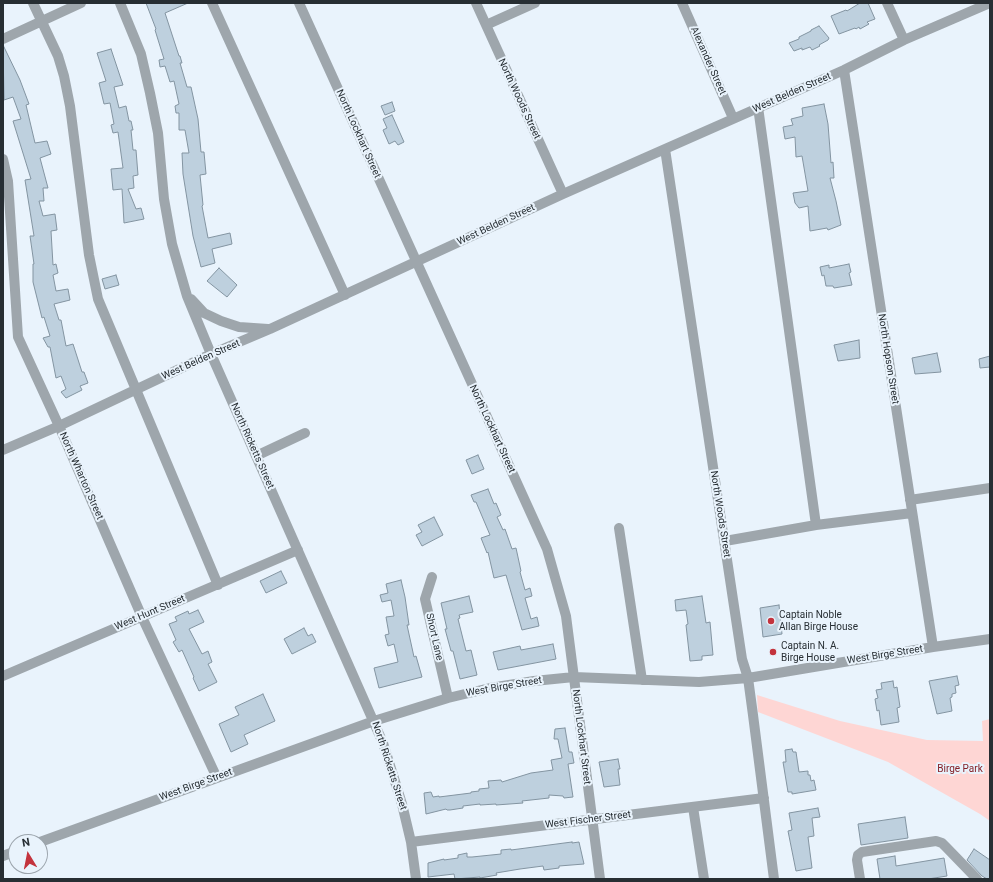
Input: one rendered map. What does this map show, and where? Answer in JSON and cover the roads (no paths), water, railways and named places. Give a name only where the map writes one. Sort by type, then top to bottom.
[{"type":"street","points":[[33,3],[58,56],[70,106],[89,255],[98,299],[135,390],[218,584]]},
{"type":"street","points":[[3,39],[81,3]]},
{"type":"street","name":"North Ricketts Street","points":[[120,3],[140,54],[150,93],[158,133],[164,199],[172,244],[187,296],[211,354],[374,720],[400,797],[411,842],[416,879]]},
{"type":"street","points":[[212,3],[345,295]]},
{"type":"street","name":"North Lockhart Street","points":[[299,3],[547,549],[566,616],[600,879]]},
{"type":"street","name":"North Woods Street","points":[[476,3],[563,194]]},
{"type":"street","points":[[486,25],[535,3]]},
{"type":"street","name":"Alexander Street","points":[[682,3],[733,118]]},
{"type":"street","points":[[887,3],[904,40]]},
{"type":"street","name":"West Belden Street","points":[[3,450],[59,426],[211,354],[345,295],[563,194],[844,70],[904,40],[990,3]]},
{"type":"street","name":"North Hopson Street","points":[[844,70],[933,647]]},
{"type":"street","points":[[758,108],[816,525]]},
{"type":"street","name":"North Woods Street","points":[[666,149],[742,658],[748,678],[774,879]]},
{"type":"street","name":"North Wharton Street","points":[[3,159],[8,181],[18,337],[59,426],[142,617],[217,778]]},
{"type":"street","points":[[187,296],[204,313],[221,321],[239,327],[270,329]]},
{"type":"street","points":[[256,456],[305,433]]},
{"type":"street","points":[[910,500],[990,488]]},
{"type":"street","points":[[724,541],[816,525],[912,513]]},
{"type":"street","points":[[619,528],[642,680]]},
{"type":"street","name":"West Hunt Street","points":[[3,676],[298,550]]},
{"type":"street","name":"Short Lane","points":[[432,577],[425,599],[448,698]]},
{"type":"street","name":"West Birge Street","points":[[48,839],[374,720],[448,698],[490,688],[534,681],[574,677],[699,682],[748,678],[990,639]]},
{"type":"street","name":"West Fischer Street","points":[[411,842],[764,798]]},
{"type":"street","points":[[693,807],[704,879]]},
{"type":"street","points":[[860,879],[857,860],[858,855],[862,852],[936,841],[942,843],[977,879]]},
{"type":"place","name":"Captain Noble Allan Birge House","points":[[771,621]]},
{"type":"place","name":"Captain N. A. Birge House","points":[[773,652]]},
{"type":"park label","name":"Birge Park","points":[[960,769]]}]
